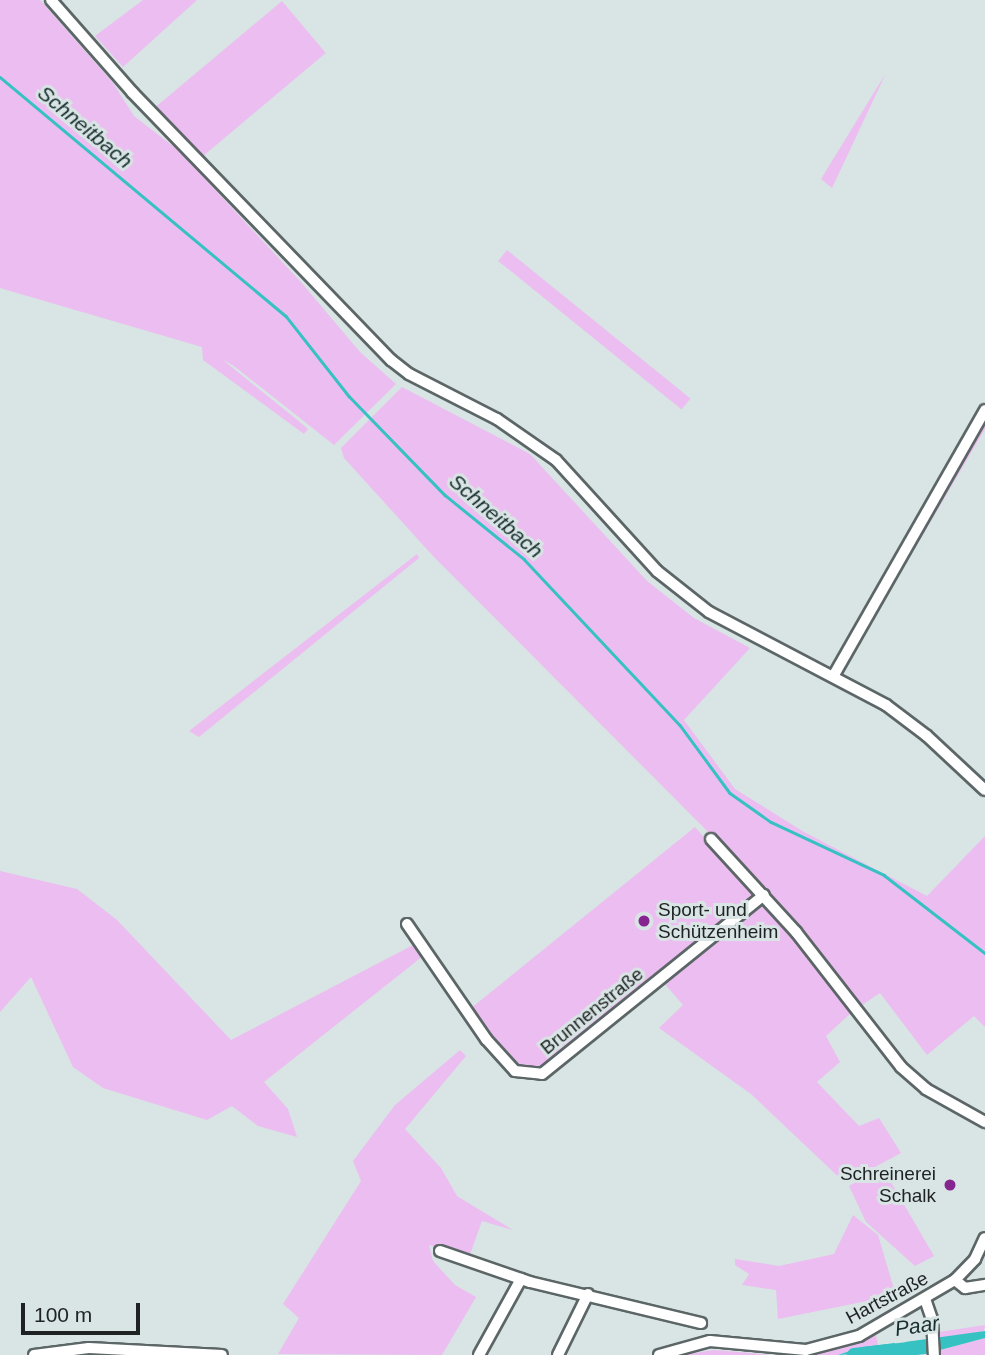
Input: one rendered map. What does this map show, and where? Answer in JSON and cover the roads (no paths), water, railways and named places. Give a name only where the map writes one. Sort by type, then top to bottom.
[{"type":"street","points":[[51,0],[132,92],[374,346],[408,374],[497,419],[556,460],[650,564],[709,612],[834,675],[905,719],[985,790]]},
{"type":"street","points":[[834,675],[985,410]]},
{"type":"street","points":[[711,839],[764,895],[901,1067],[926,1089],[985,1122]]},
{"type":"street","name":"Brunnenstraße","points":[[407,924],[486,1040],[515,1071],[542,1074],[764,895]]},
{"type":"street","name":"Hartstraße","points":[[659,1355],[710,1341],[785,1351],[813,1349],[859,1336],[955,1280],[975,1259],[985,1238]]},
{"type":"street","points":[[440,1251],[521,1279],[701,1323]]},
{"type":"street","points":[[479,1355],[521,1279]]},
{"type":"street","points":[[955,1280],[965,1288],[985,1285]]},
{"type":"street","points":[[558,1355],[588,1294]]},
{"type":"street","points":[[925,1299],[934,1333],[934,1354]]},
{"type":"street","points":[[34,1355],[89,1348],[222,1355]]},
{"type":"water","points":[[985,1331],[985,1338],[940,1350],[906,1351],[905,1342]]},
{"type":"water","points":[[895,1343],[895,1352],[838,1355],[862,1347]]},
{"type":"waterway","name":"Schneitbach","points":[[0,77],[286,316],[349,396],[445,495],[524,559],[680,725],[730,793],[771,822],[884,875],[985,953]]},
{"type":"waterway","name":"Paar","points":[[854,1355],[925,1347]]},
{"type":"place","name":"Sport- und Schützenheim","points":[[644,921]]},
{"type":"place","name":"Schreinerei Schalk","points":[[950,1185]]}]
